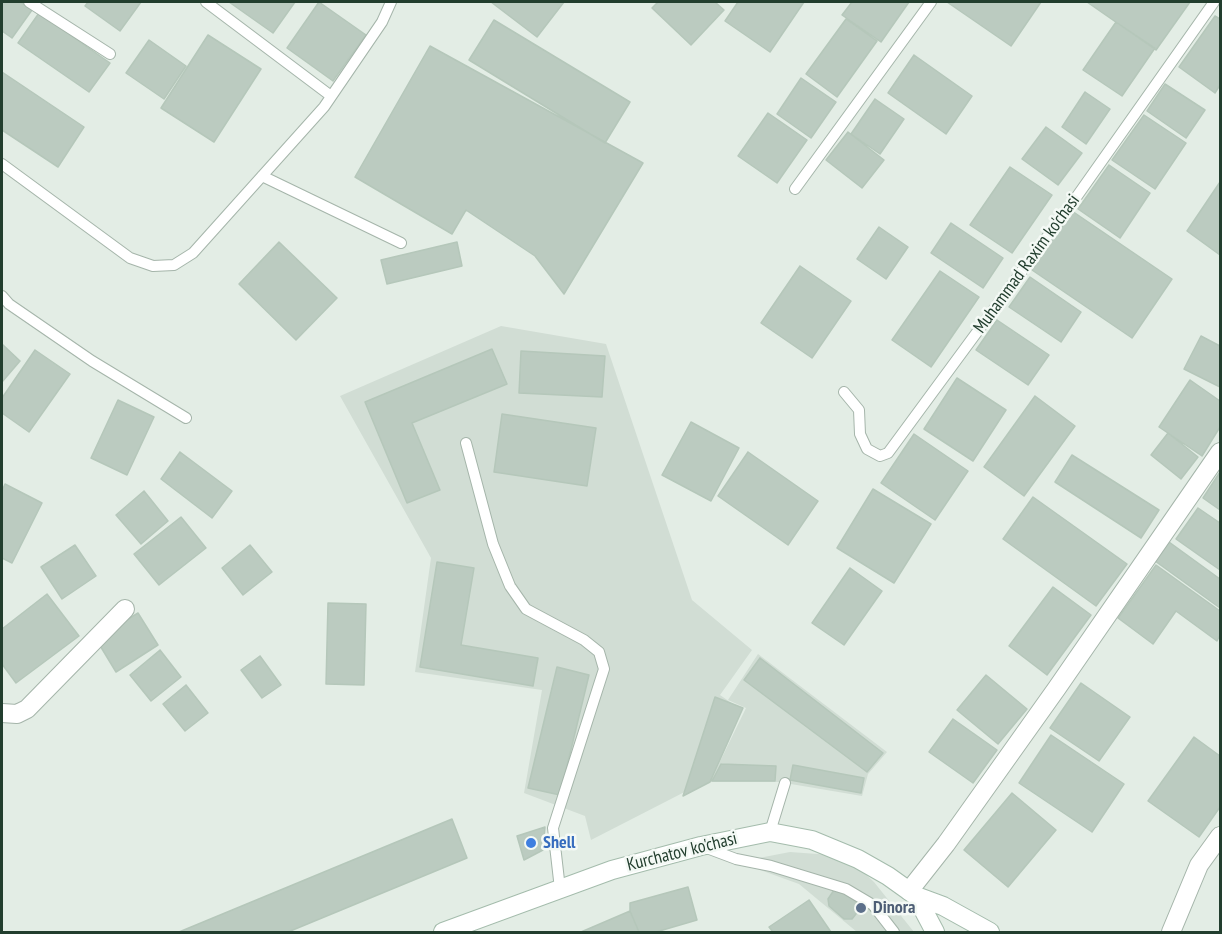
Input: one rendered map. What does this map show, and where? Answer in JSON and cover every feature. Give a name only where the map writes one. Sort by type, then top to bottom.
[{"type":"street","points":[[935,933],[912,894],[1221,452]]},
{"type":"street","points":[[2,713],[17,714],[27,709],[125,609]]},
{"type":"street","name":"Kurchatov ko'chasi","points":[[443,933],[612,870],[701,846],[770,832],[812,840],[858,859],[912,894],[943,906],[990,933]]},
{"type":"street","points":[[1171,933],[1199,865],[1221,836]]},
{"type":"lane","points":[[29,2],[110,54]]},
{"type":"lane","points":[[207,2],[331,96]]},
{"type":"lane","points":[[2,164],[130,258],[153,266],[174,265],[193,253],[331,96],[382,22],[391,2]]},
{"type":"lane","points":[[795,189],[931,2]]},
{"type":"lane","name":"Muhammad Raxim ko'chasi","points":[[844,392],[859,410],[860,434],[867,449],[880,456],[888,453],[1075,199],[1214,2]]},
{"type":"lane","points":[[262,176],[401,243]]},
{"type":"lane","points":[[2,297],[92,361],[186,418]]},
{"type":"lane","points":[[466,443],[493,544],[510,586],[526,609],[584,640],[599,652],[604,669],[554,828],[560,889]]},
{"type":"lane","points":[[770,832],[785,783]]},
{"type":"lane","points":[[701,846],[736,859],[771,866],[846,889],[873,905],[894,933]]},
{"type":"shaded area","points":[[501,326],[606,344],[692,600],[752,650],[720,695],[740,709],[706,781],[591,840],[585,816],[524,793],[542,690],[415,672],[431,558],[340,396]]},
{"type":"shaded area","points":[[758,654],[887,752],[868,774],[862,796],[779,782],[710,782],[746,708],[728,700]]},
{"type":"shaded area","name":"Dinora","points":[[790,852],[831,855],[861,870],[874,882],[914,932],[857,932],[799,884],[738,862]]},
{"type":"building","points":[[2,2],[20,2],[32,10],[12,38],[2,31]]},
{"type":"building","points":[[88,2],[141,2],[120,31],[85,6]]},
{"type":"building","points":[[229,2],[295,2],[273,33]]},
{"type":"building","points":[[319,2],[366,35],[333,81],[287,48]]},
{"type":"building","points":[[491,2],[564,2],[537,37]]},
{"type":"building","points":[[658,2],[715,2],[724,10],[691,45],[652,8]]},
{"type":"building","points":[[738,2],[804,2],[770,52],[725,21]]},
{"type":"building","points":[[852,2],[909,2],[881,42],[842,15]]},
{"type":"building","points":[[947,2],[1041,2],[1011,46]]},
{"type":"building","points":[[1087,2],[1190,2],[1156,50]]},
{"type":"building","points":[[39,13],[110,63],[89,92],[18,43]]},
{"type":"building","points":[[1215,16],[1220,19],[1220,85],[1215,93],[1179,67]]},
{"type":"building","points":[[846,19],[877,41],[837,97],[806,74]]},
{"type":"building","points":[[494,20],[630,102],[605,143],[469,60]]},
{"type":"building","points":[[1116,22],[1155,48],[1122,96],[1083,70]]},
{"type":"building","points":[[208,35],[261,69],[214,142],[161,108]]},
{"type":"building","points":[[149,40],[186,66],[164,99],[126,73]]},
{"type":"building","points":[[430,46],[643,163],[564,294],[535,256],[466,210],[452,234],[355,177]]},
{"type":"building","points":[[914,55],[972,96],[946,134],[888,93]]},
{"type":"building","points":[[2,72],[84,127],[58,167],[2,130]]},
{"type":"building","points":[[801,78],[836,102],[811,138],[777,114]]},
{"type":"building","points":[[1165,84],[1205,110],[1186,138],[1147,111]]},
{"type":"building","points":[[1085,92],[1110,109],[1086,144],[1062,127]]},
{"type":"building","points":[[875,99],[904,119],[880,154],[851,134]]},
{"type":"building","points":[[768,113],[807,140],[777,183],[738,156]]},
{"type":"building","points":[[1144,115],[1186,143],[1155,189],[1112,160]]},
{"type":"building","points":[[1046,127],[1082,153],[1058,185],[1022,159]]},
{"type":"building","points":[[848,132],[884,160],[862,188],[826,160]]},
{"type":"building","points":[[1109,165],[1150,193],[1120,238],[1078,209]]},
{"type":"building","points":[[1010,167],[1052,195],[1012,253],[970,225]]},
{"type":"building","points":[[1220,182],[1220,255],[1187,231]]},
{"type":"building","points":[[1072,211],[1172,279],[1132,338],[1032,270]]},
{"type":"building","points":[[951,223],[1003,258],[983,288],[931,253]]},
{"type":"building","points":[[879,227],[908,247],[886,279],[857,259]]},
{"type":"building","points":[[279,242],[337,298],[296,340],[239,284]]},
{"type":"building","points":[[457,242],[462,266],[387,284],[381,260]]},
{"type":"building","points":[[800,266],[851,301],[812,358],[761,323]]},
{"type":"building","points":[[940,271],[979,297],[931,367],[892,340]]},
{"type":"building","points":[[1030,277],[1081,312],[1061,342],[1009,307]]},
{"type":"building","points":[[997,320],[1049,355],[1028,385],[976,350]]},
{"type":"building","points":[[1201,336],[1220,346],[1220,387],[1184,369]]},
{"type":"building","points":[[2,344],[20,361],[2,382]]},
{"type":"building","points":[[492,349],[507,384],[412,423],[440,490],[407,503],[365,402]]},
{"type":"building","points":[[35,350],[70,374],[29,432],[2,413],[2,398]]},
{"type":"building","points":[[521,351],[605,356],[602,397],[519,393]]},
{"type":"building","points":[[957,378],[1006,410],[973,461],[924,429]]},
{"type":"building","points":[[1190,380],[1220,401],[1220,427],[1202,456],[1159,427]]},
{"type":"building","points":[[1035,396],[1075,426],[1024,496],[984,467]]},
{"type":"building","points":[[118,400],[154,417],[127,475],[91,458]]},
{"type":"building","points":[[502,414],[596,428],[587,486],[494,472]]},
{"type":"building","points":[[691,422],[739,448],[711,501],[662,475]]},
{"type":"building","points":[[1168,433],[1198,457],[1181,479],[1151,455]]},
{"type":"building","points":[[914,434],[968,471],[935,520],[881,483]]},
{"type":"building","points":[[180,452],[232,491],[212,518],[161,479]]},
{"type":"building","points":[[748,452],[818,501],[788,545],[718,496]]},
{"type":"building","points":[[1072,455],[1159,510],[1141,538],[1055,482]]},
{"type":"building","points":[[1220,472],[1220,510],[1203,498]]},
{"type":"building","points":[[5,484],[42,503],[12,563],[2,558],[2,491]]},
{"type":"building","points":[[873,489],[931,524],[894,583],[837,548]]},
{"type":"building","points":[[144,491],[168,521],[141,544],[116,515]]},
{"type":"building","points":[[1033,497],[1127,564],[1096,606],[1003,539]]},
{"type":"building","points":[[1198,508],[1220,523],[1220,570],[1176,539]]},
{"type":"building","points":[[181,517],[206,548],[159,585],[134,554]]},
{"type":"building","points":[[1169,542],[1220,579],[1220,608],[1155,561]]},
{"type":"building","points":[[75,545],[96,576],[62,599],[41,567]]},
{"type":"building","points":[[250,545],[272,572],[243,595],[222,568]]},
{"type":"building","points":[[437,562],[474,568],[461,645],[538,658],[533,686],[420,667]]},
{"type":"building","points":[[1156,565],[1220,611],[1220,635],[1217,641],[1176,611],[1153,644],[1118,618]]},
{"type":"building","points":[[850,568],[882,591],[844,645],[812,623]]},
{"type":"building","points":[[1053,587],[1091,615],[1047,675],[1009,646]]},
{"type":"building","points":[[47,594],[79,636],[16,683],[2,664],[2,629]]},
{"type":"building","points":[[328,603],[366,604],[364,685],[326,684]]},
{"type":"building","points":[[138,613],[158,645],[116,672],[96,639]]},
{"type":"building","points":[[160,650],[181,677],[151,701],[130,675]]},
{"type":"building","points":[[260,656],[281,685],[262,698],[241,670]]},
{"type":"building","points":[[760,658],[883,753],[867,772],[744,680]]},
{"type":"building","points":[[557,667],[589,675],[560,795],[528,788]]},
{"type":"building","points":[[986,675],[1027,709],[998,744],[957,710]]},
{"type":"building","points":[[1081,683],[1130,717],[1099,761],[1050,728]]},
{"type":"building","points":[[186,685],[208,713],[185,731],[163,704]]},
{"type":"building","points":[[715,697],[743,708],[710,782],[683,796]]},
{"type":"building","points":[[953,719],[997,750],[973,783],[929,752]]},
{"type":"building","points":[[1051,735],[1124,784],[1092,832],[1019,783]]},
{"type":"building","points":[[1194,737],[1220,756],[1220,807],[1199,837],[1148,801]]},
{"type":"building","points":[[721,764],[776,766],[775,781],[712,781]]},
{"type":"building","points":[[793,765],[864,778],[861,793],[790,780]]},
{"type":"building","points":[[1012,793],[1056,830],[1008,887],[964,850]]},
{"type":"building","points":[[452,819],[467,858],[288,932],[179,932]]},
{"type":"building","name":"Shell","points":[[545,827],[543,850],[524,860],[517,836]]},
{"type":"building","points":[[688,887],[697,920],[656,932],[639,932],[630,911],[630,903]]},
{"type":"building","points":[[834,890],[841,890],[857,902],[859,910],[852,919],[844,919],[829,906],[828,899]]},
{"type":"building","points":[[809,900],[831,932],[773,932],[769,927]]},
{"type":"building","points":[[630,911],[639,932],[581,932]]},
{"type":"place","name":"Shell","points":[[531,843]]},
{"type":"place","name":"Dinora","points":[[861,908]]}]
